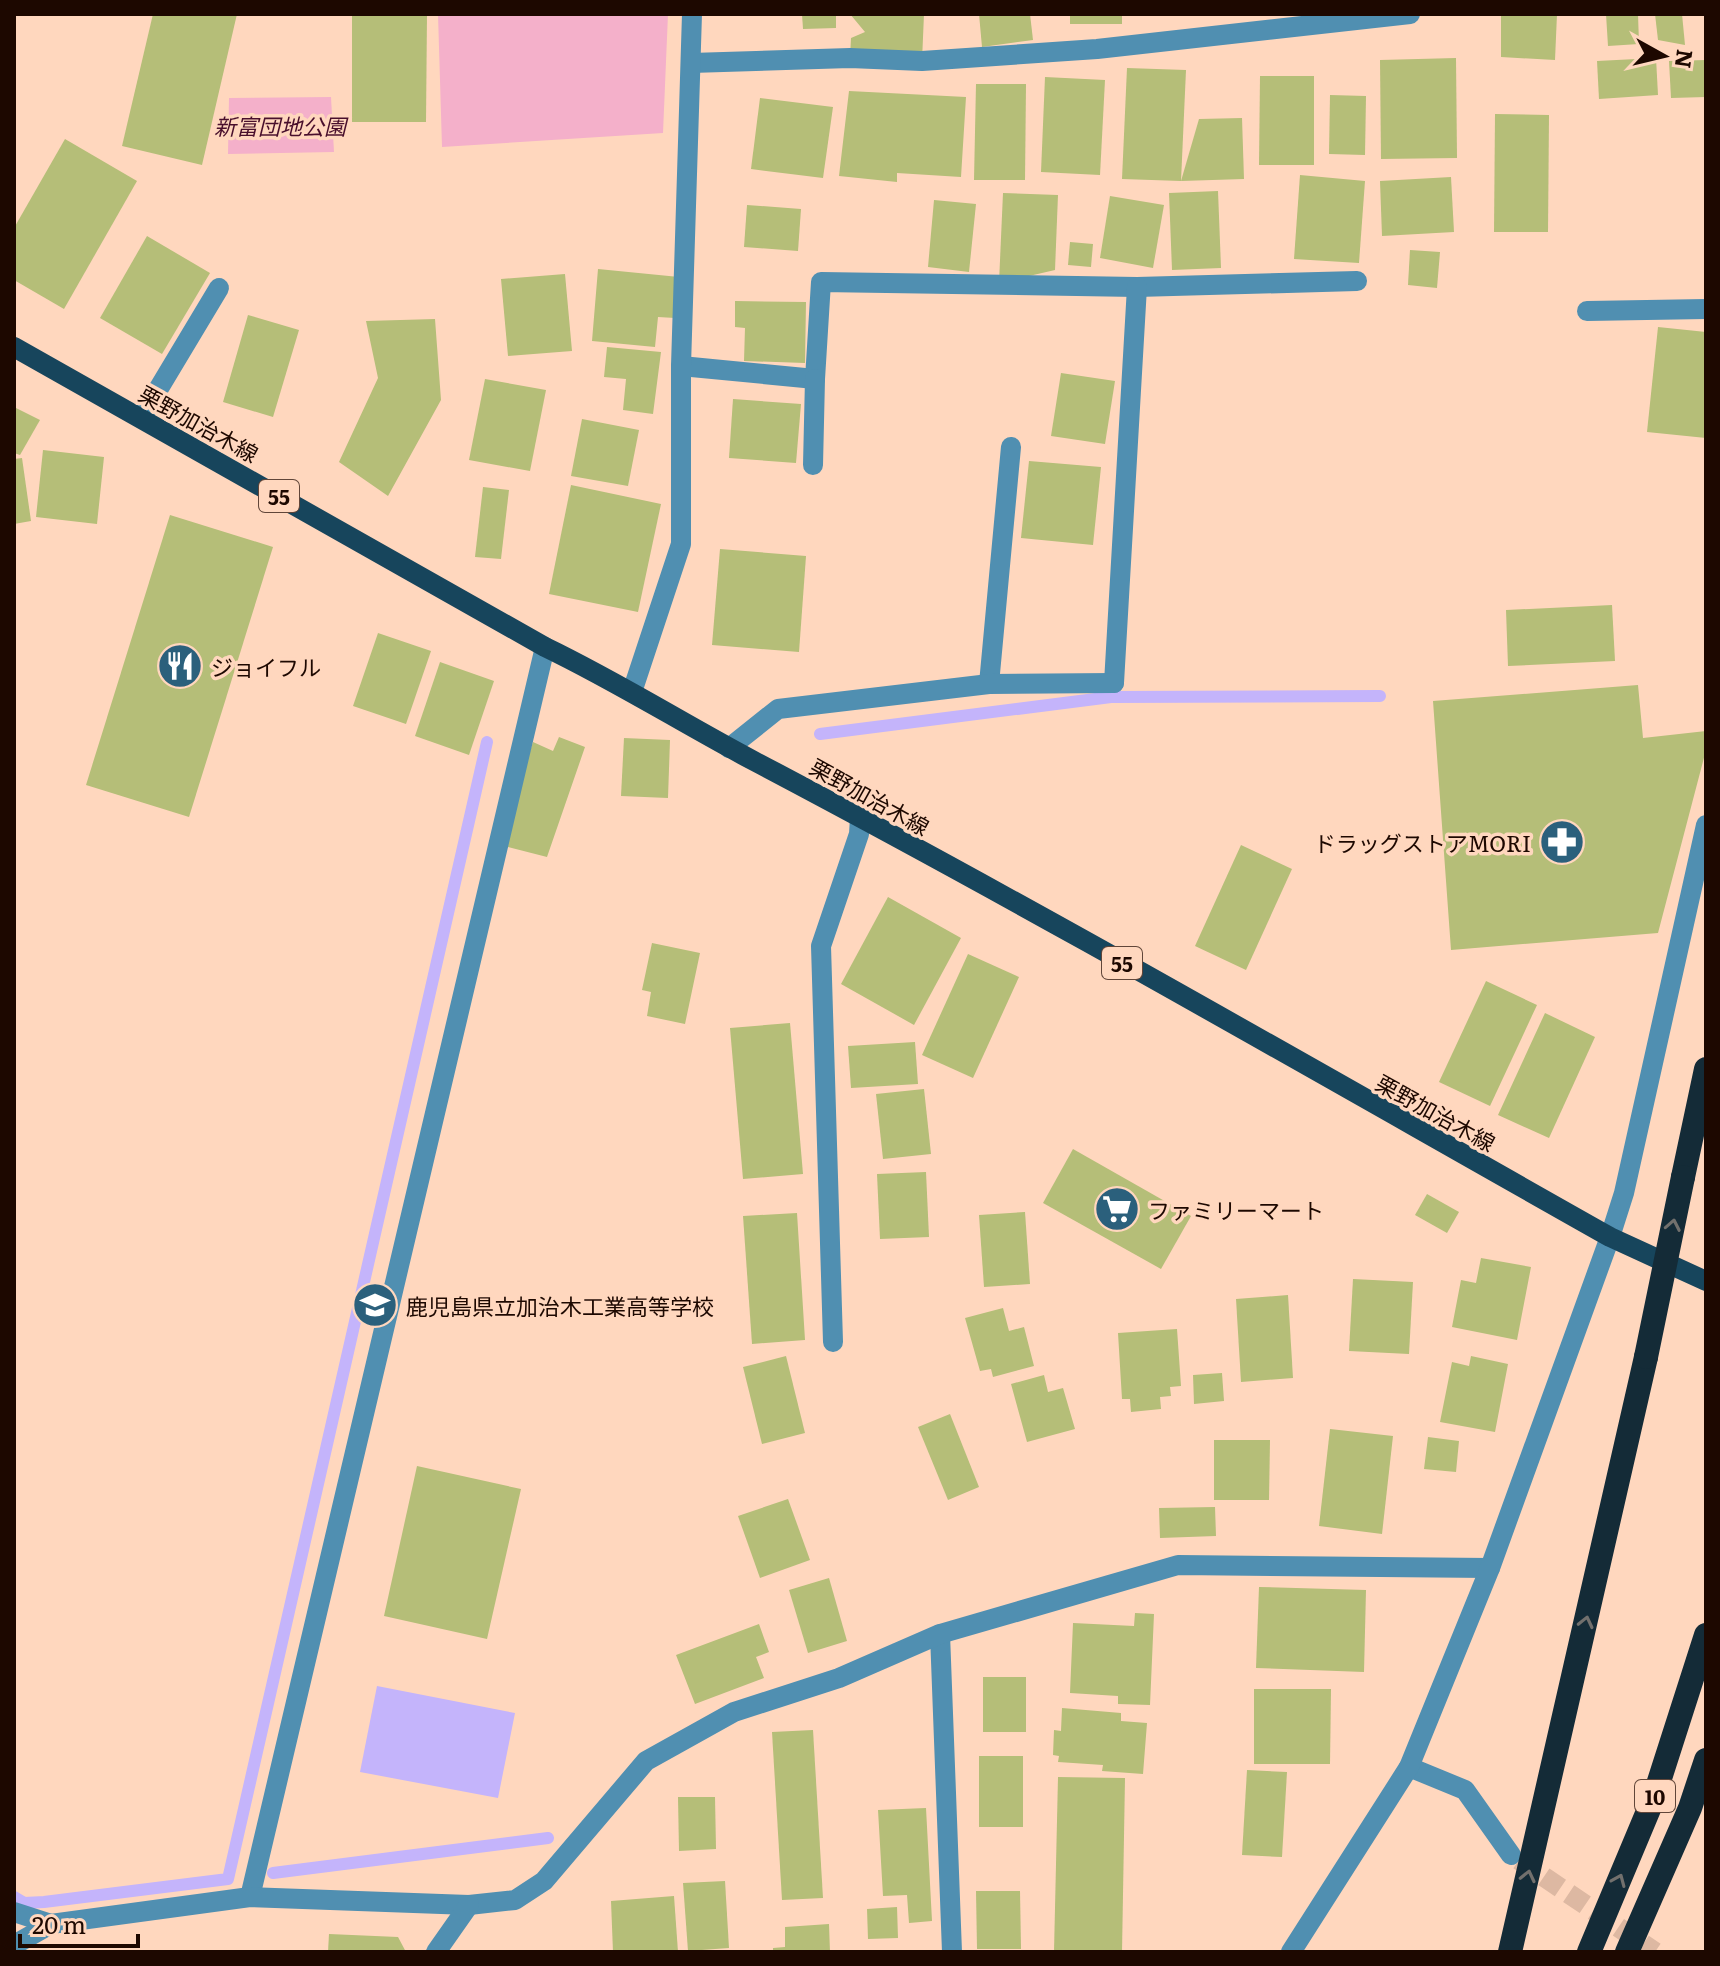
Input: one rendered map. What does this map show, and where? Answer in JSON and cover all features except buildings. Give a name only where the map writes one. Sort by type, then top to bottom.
[{"type":"highway","points":[[1510,1952],[1646,1357],[1706,1069]]},
{"type":"highway","name":"10","points":[[1589,1952],[1654,1797],[1706,1635]]},
{"type":"highway","name":"10","points":[[1627,1952],[1690,1808],[1706,1760]]},
{"type":"main road","name":"栗野加治木線","points":[[14,347],[545,647],[860,817],[1610,1237],[1706,1281]]},
{"type":"street","points":[[632,692],[681,544],[681,366],[692,14]]},
{"type":"street","points":[[691,63],[850,58],[922,61],[1097,49],[1410,14]]},
{"type":"street","points":[[813,465],[821,282],[1137,287],[1357,281]]},
{"type":"street","points":[[729,748],[778,709],[989,684],[1114,683],[1137,287]]},
{"type":"street","points":[[141,418],[219,288]]},
{"type":"street","points":[[1587,311],[1706,309]]},
{"type":"street","points":[[681,366],[815,379]]},
{"type":"street","points":[[989,684],[1011,447]]},
{"type":"street","points":[[250,1897],[545,647]]},
{"type":"street","points":[[833,1342],[821,946],[859,834],[860,817]]},
{"type":"street","points":[[1291,1952],[1409,1767],[1490,1568],[1624,1193],[1706,825]]},
{"type":"street","points":[[14,1945],[51,1924],[250,1897],[469,1905],[515,1900],[544,1881],[646,1761],[734,1712],[839,1678],[940,1634],[1178,1565],[1490,1568]]},
{"type":"street","points":[[940,1634],[952,1952]]},
{"type":"street","points":[[1409,1767],[1465,1790],[1511,1855]]},
{"type":"street","points":[[436,1952],[469,1905]]},
{"type":"street","points":[[14,1912],[51,1924]]},
{"type":"green space","points":[[438,14],[668,14],[663,133],[442,147]]},
{"type":"green space","name":"新富団地公園","points":[[331,97],[334,152],[228,154],[229,98]]},
{"type":"shaded area","points":[[377,1686],[515,1713],[498,1798],[360,1772]]},
{"type":"waterway","points":[[820,734],[1111,697],[1380,696]]},
{"type":"waterway","points":[[14,1897],[24,1903],[44,1902],[228,1879],[487,742]]},
{"type":"waterway","points":[[273,1873],[548,1838]]},
{"type":"tunnel","points":[[1519,1860],[1655,1952]]},
{"type":"place","name":"ジョイフル","points":[[180,666]]},
{"type":"place","name":"ドラッグストアMORI","points":[[1562,842]]},
{"type":"place","name":"ファミリーマート","points":[[1117,1209]]},
{"type":"place","name":"鹿児島県立加治木工業高等学校","points":[[375,1305]]}]
